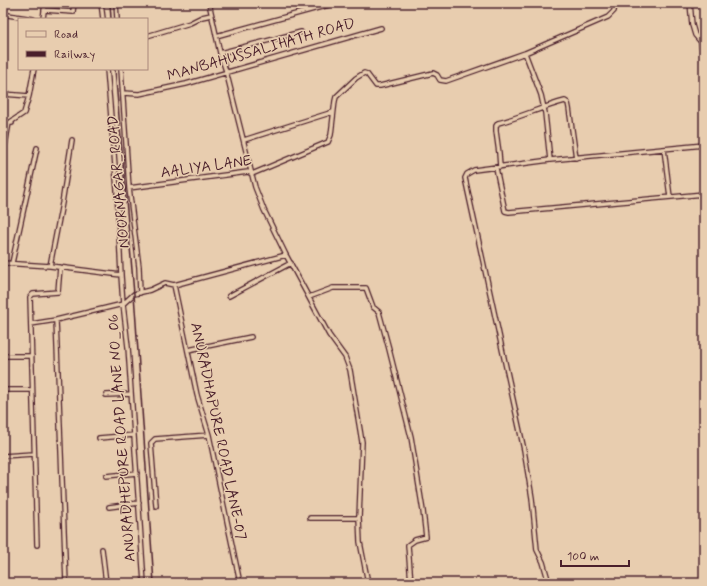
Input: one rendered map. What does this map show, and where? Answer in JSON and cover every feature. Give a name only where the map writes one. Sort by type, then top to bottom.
[{"type":"street","points":[[43,18],[45,3]]},
{"type":"street","points":[[44,10],[72,12],[74,3]]},
{"type":"street","points":[[101,3],[103,18]]},
{"type":"street","points":[[116,3],[117,18]]},
{"type":"street","points":[[209,3],[220,54],[226,71],[237,120],[244,140],[255,187],[264,210],[286,255],[329,335],[345,357],[350,370],[362,442],[359,518],[360,542],[368,583]]},
{"type":"street","points":[[216,36],[336,3]]},
{"type":"street","points":[[244,140],[333,112],[336,97],[356,78],[364,73],[367,74],[376,86],[433,73],[437,74],[440,80],[446,81],[525,53],[608,17],[614,11],[615,3]]},
{"type":"street","points":[[690,3],[692,25],[695,35],[701,42],[704,63]]},
{"type":"street","points":[[8,15],[27,18]]},
{"type":"street","points":[[148,36],[211,15]]},
{"type":"street","name":"MANBAHUSSALIHATH ROAD","points":[[123,93],[139,94],[186,84],[226,71],[381,28]]},
{"type":"street","points":[[220,54],[301,32]]},
{"type":"street","points":[[525,53],[544,107],[550,160]]},
{"type":"street","points":[[3,157],[10,123],[24,113],[34,70]]},
{"type":"street","points":[[31,324],[56,320],[123,304],[117,190],[107,70]]},
{"type":"street","name":"NOORNAGAR_ROAD","points":[[121,70],[129,188],[140,292]]},
{"type":"street","points":[[3,94],[28,96]]},
{"type":"street","points":[[576,158],[568,104],[565,101],[498,123],[496,126],[499,153],[498,167],[506,211],[509,212],[704,194]]},
{"type":"street","name":"AALIYA LANE","points":[[129,188],[248,172],[252,174],[328,142],[331,135],[333,112]]},
{"type":"street","points":[[50,266],[72,140]]},
{"type":"street","points":[[549,583],[543,562],[537,550],[532,498],[524,450],[465,178],[467,174],[474,170],[550,160],[704,145]]},
{"type":"street","points":[[12,263],[37,148]]},
{"type":"street","points":[[664,149],[670,197]]},
{"type":"street","name":"ANURADHEPURE ROAD LANE NO_06","points":[[144,583],[128,346],[123,304],[132,296],[140,292],[150,290],[165,283],[174,285],[286,255]]},
{"type":"street","points":[[3,263],[60,267],[121,275]]},
{"type":"street","points":[[229,296],[291,263]]},
{"type":"street","points":[[37,545],[33,454],[30,296],[40,293],[58,292],[60,267]]},
{"type":"street","name":"ANURADHAPURE ROAD LANE-07","points":[[174,285],[240,583]]},
{"type":"street","points":[[309,297],[333,288],[366,288],[373,307],[379,312],[411,437],[423,511],[426,537],[415,540],[408,545],[411,583]]},
{"type":"street","points":[[56,320],[66,583]]},
{"type":"street","points":[[188,350],[251,337]]},
{"type":"street","points":[[3,356],[32,356]]},
{"type":"street","points":[[3,390],[32,390]]},
{"type":"street","points":[[106,395],[131,394]]},
{"type":"street","points":[[99,438],[134,435]]},
{"type":"street","points":[[156,506],[151,443],[155,439],[208,435]]},
{"type":"street","points":[[3,456],[33,454]]},
{"type":"street","points":[[106,476],[137,473]]},
{"type":"street","points":[[109,507],[139,503]]},
{"type":"street","points":[[310,518],[359,518]]},
{"type":"street","points":[[102,549],[106,583]]},
{"type":"railway","points":[[110,3],[111,18]]},
{"type":"railway","points":[[115,70],[134,294],[154,583]]}]
